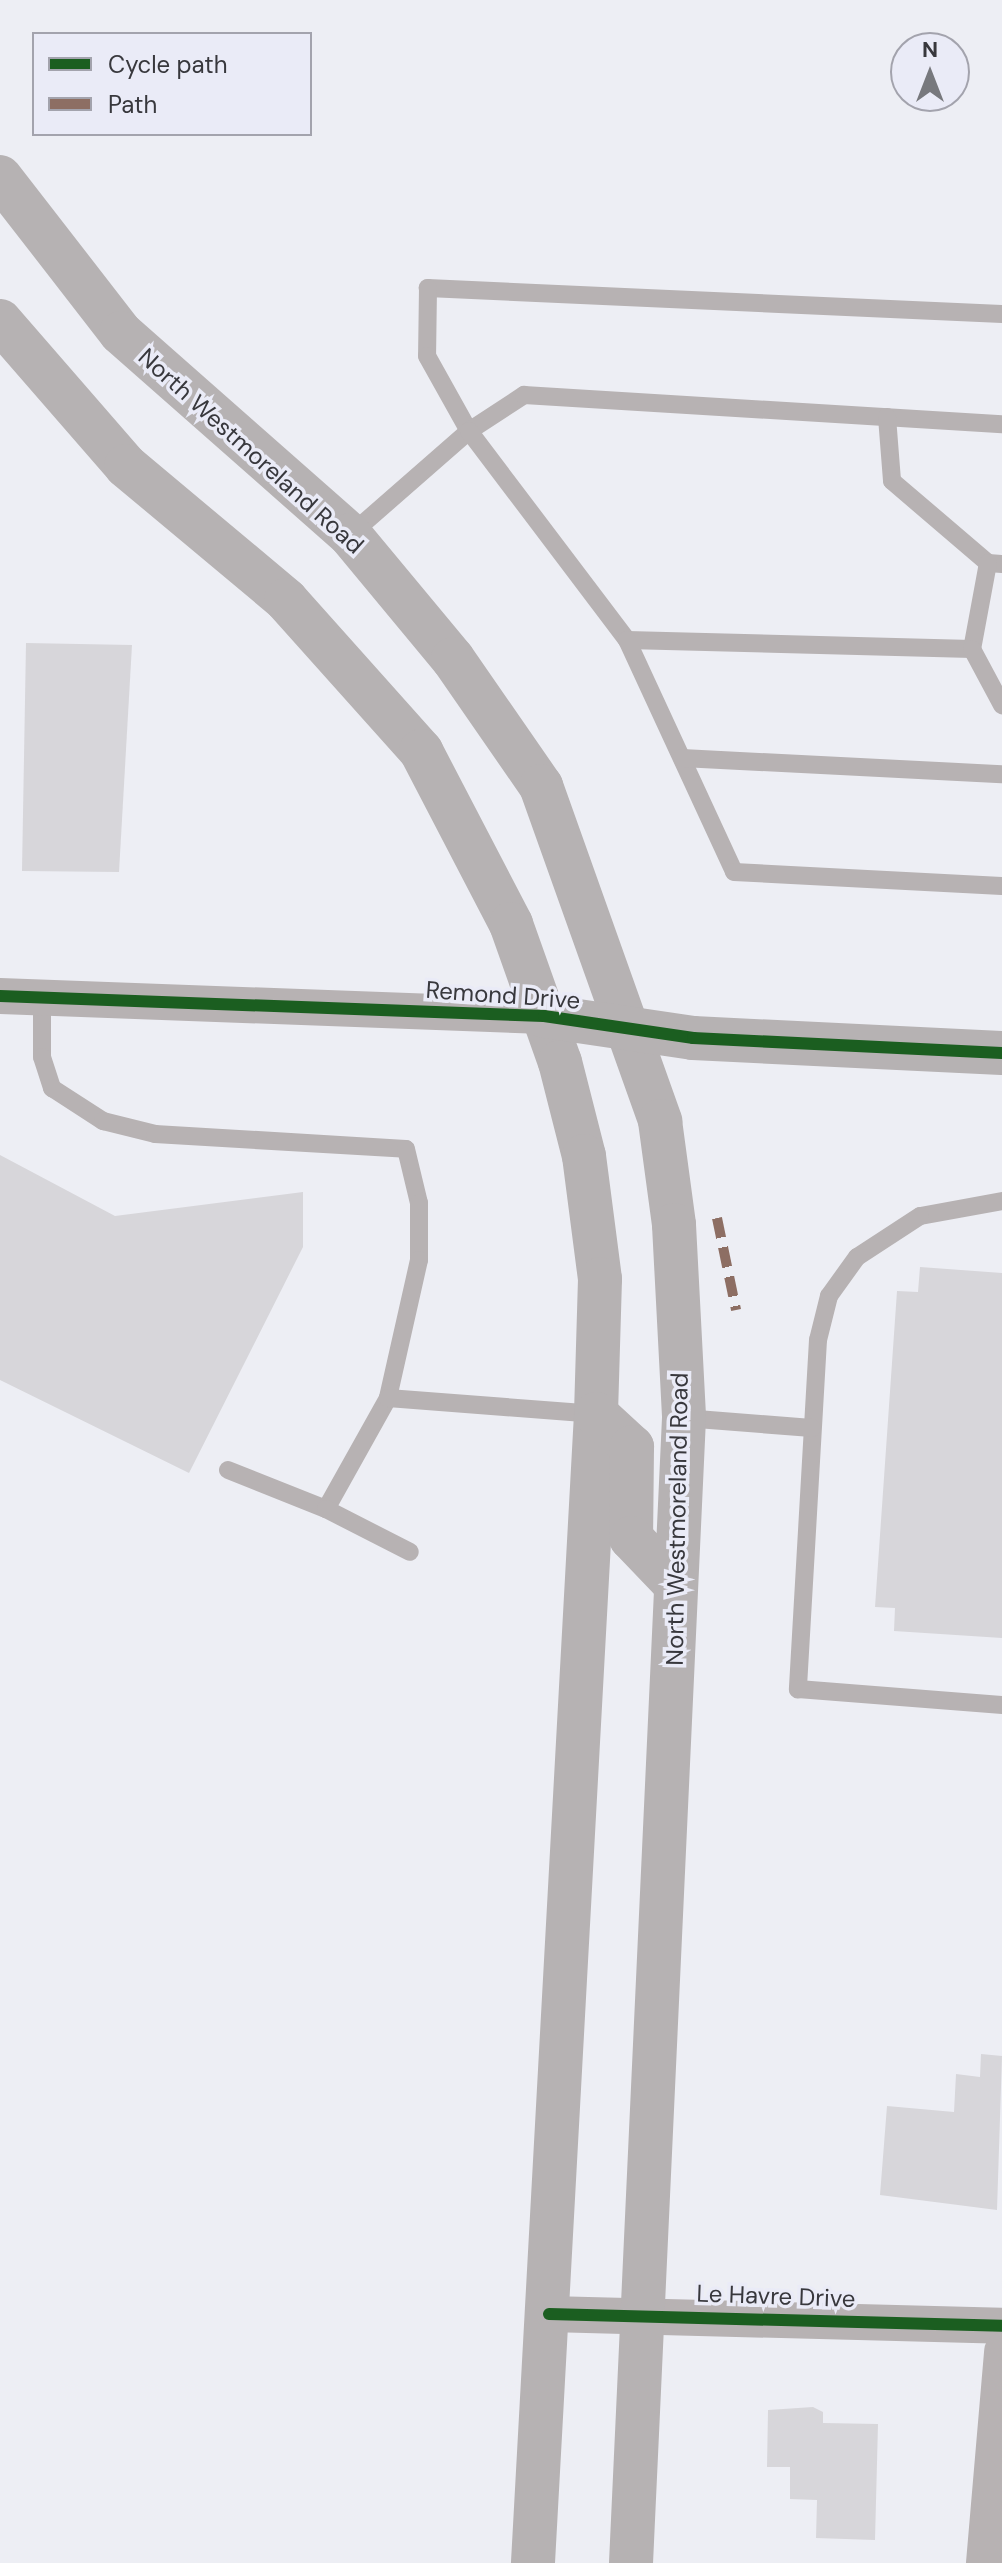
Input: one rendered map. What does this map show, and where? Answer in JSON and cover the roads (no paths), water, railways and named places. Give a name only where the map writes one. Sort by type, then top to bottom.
[{"type":"main road","name":"North Westmoreland Road","points":[[0,177],[121,333],[350,535],[453,659],[541,786],[660,1121],[674,1225],[684,1418],[646,2314],[631,2563]]},
{"type":"main road","points":[[0,321],[126,466],[286,600],[421,751],[511,924],[544,1016],[584,1156],[598,1264],[596,1414],[533,2563]]},
{"type":"main road","name":"Remond Drive","points":[[544,1016],[693,1038],[1002,1053]]},
{"type":"main road","points":[[596,1414],[632,1447],[631,1538],[676,1585]]},
{"type":"street","name":"Remond Drive","points":[[0,996],[544,1016]]},
{"type":"street","name":"Le Havre Drive","points":[[549,2314],[646,2314],[1002,2326]]},
{"type":"street","points":[[984,2563],[1002,2351]]},
{"type":"lane","points":[[1002,314],[428,288],[427,356],[469,431],[627,640],[734,872],[1002,886]]},
{"type":"lane","points":[[350,535],[469,431],[524,395],[1002,424]]},
{"type":"lane","points":[[887,417],[892,481],[995,564],[972,649],[1002,705]]},
{"type":"lane","points":[[627,640],[972,649]]},
{"type":"lane","points":[[682,758],[1002,774]]},
{"type":"lane","points":[[42,999],[42,1057],[52,1088],[103,1121],[155,1134],[406,1149],[419,1203],[419,1260],[388,1398],[326,1509]]},
{"type":"lane","points":[[1002,1201],[920,1216],[857,1257],[829,1296],[818,1340],[798,1689],[1002,1705]]},
{"type":"lane","points":[[388,1398],[596,1414]]},
{"type":"lane","points":[[684,1418],[812,1428]]},
{"type":"lane","points":[[228,1470],[326,1509],[410,1552]]}]
